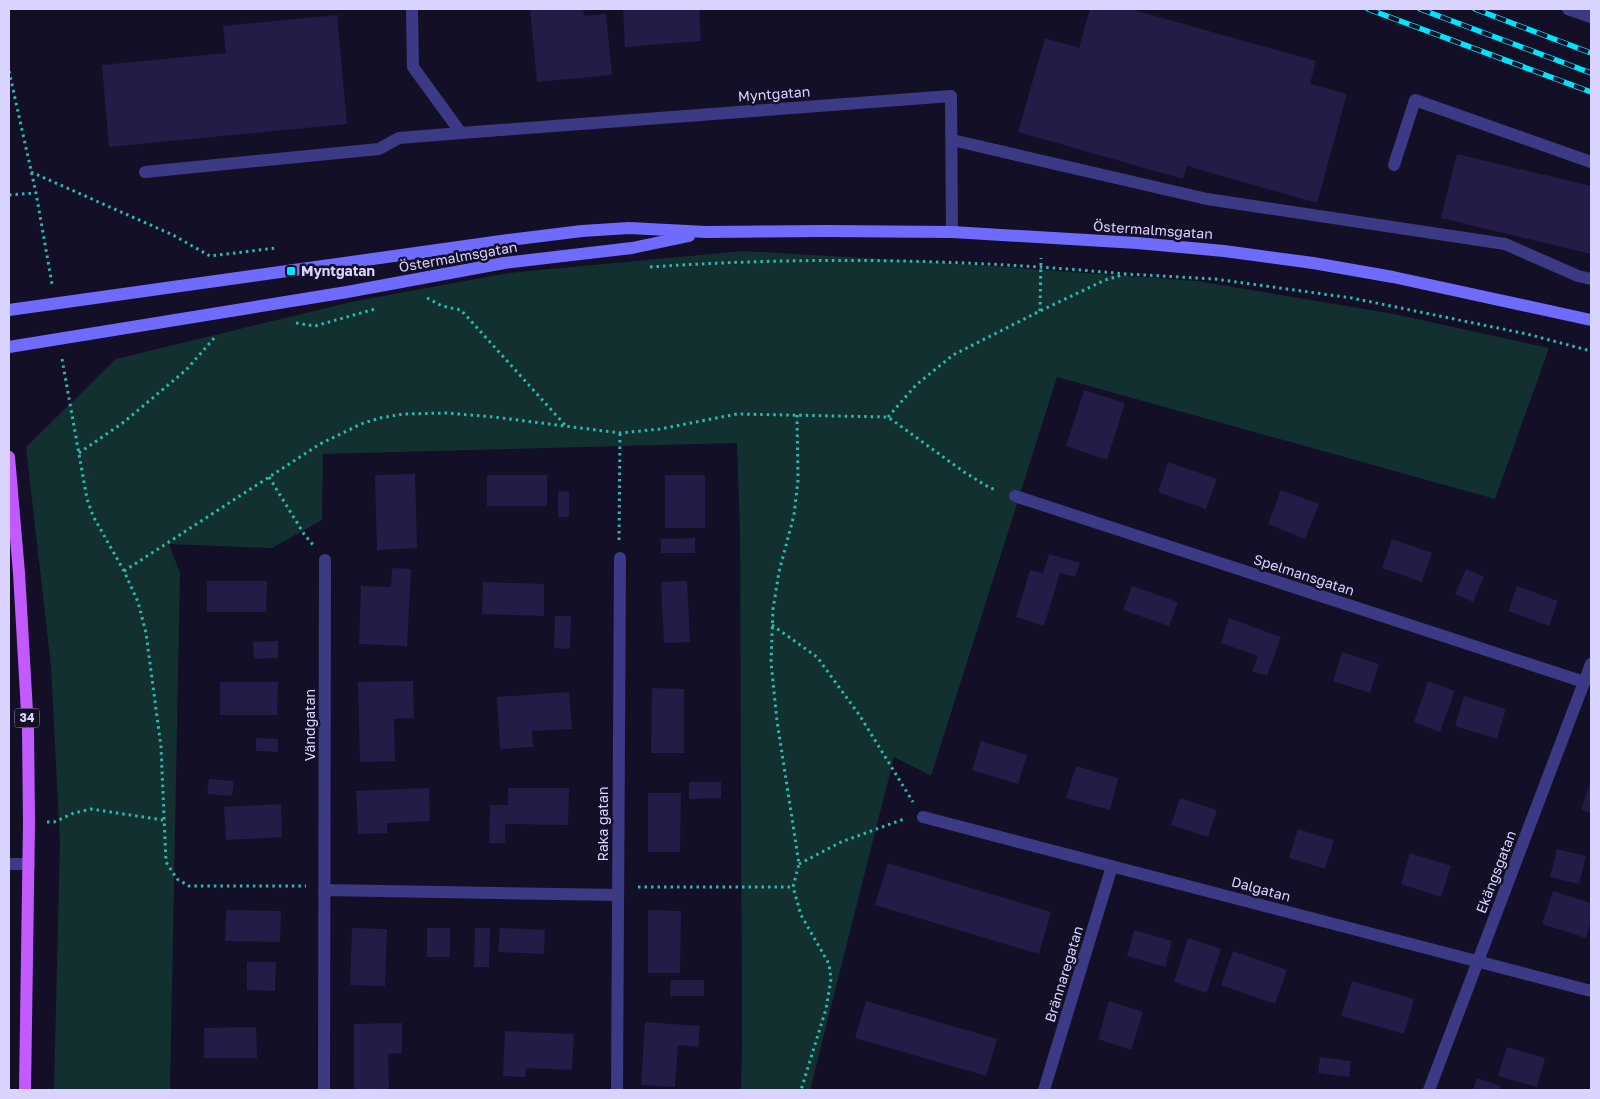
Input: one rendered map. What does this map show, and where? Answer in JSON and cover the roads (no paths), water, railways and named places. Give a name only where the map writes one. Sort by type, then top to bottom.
[{"type":"main road","name":"Östermalmsgatan","points":[[9,310],[372,258],[573,232],[629,228],[706,232],[826,230],[952,232],[1224,251],[1313,263],[1393,277],[1591,320]]},
{"type":"main road","name":"Östermalmsgatan","points":[[9,347],[347,292],[504,263],[632,248],[706,232]]},
{"type":"main road","name":"34","points":[[9,456],[24,648],[28,729],[29,864],[25,1090]]},
{"type":"street","points":[[412,9],[413,67],[461,133]]},
{"type":"street","points":[[1568,9],[1591,17]]},
{"type":"street","name":"Myntgatan","points":[[461,133],[951,96],[952,232]]},
{"type":"street","points":[[1394,165],[1415,100],[1591,162]]},
{"type":"street","points":[[145,172],[380,149],[399,138],[461,133]]},
{"type":"street","points":[[952,140],[1207,199],[1505,244],[1578,276],[1591,279]]},
{"type":"street","name":"Spelmansgatan","points":[[1015,496],[1584,682]]},
{"type":"street","name":"Raka gatan","points":[[617,1090],[620,558]]},
{"type":"street","name":"Vändgatan","points":[[324,1090],[325,560]]},
{"type":"street","name":"Ekängsgatan","points":[[1430,1090],[1591,664]]},
{"type":"street","name":"Dalgatan","points":[[922,817],[1591,991]]},
{"type":"street","points":[[9,864],[29,864]]},
{"type":"street","name":"Brännaregatan","points":[[1044,1090],[1112,866]]},
{"type":"street","points":[[324,888],[618,896]]},
{"type":"railway","points":[[1368,9],[1591,92]]},
{"type":"railway","points":[[1420,9],[1591,73]]},
{"type":"railway","points":[[1475,9],[1591,53]]},
{"type":"place","name":"Myntgatan","points":[[291,271]]}]
